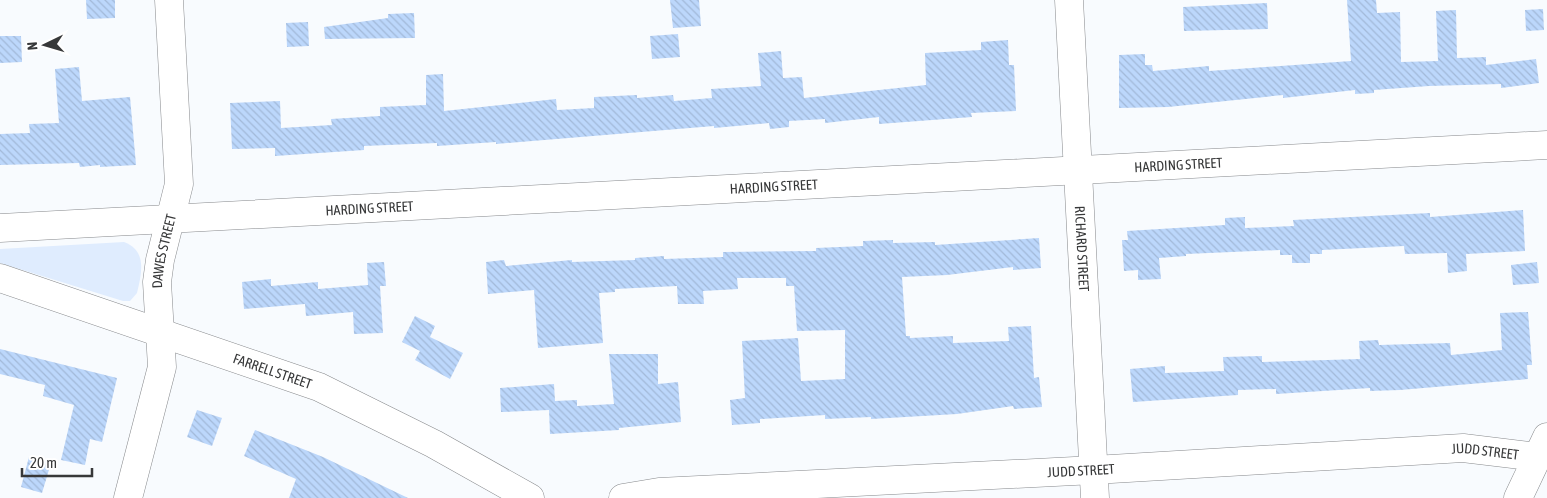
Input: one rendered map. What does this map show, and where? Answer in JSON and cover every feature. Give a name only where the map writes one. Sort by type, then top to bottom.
[{"type":"street","name":"DAWES STREET","points":[[128,498],[162,367],[157,282],[179,184],[169,0]]},
{"type":"street","name":"RICHARD STREET","points":[[1069,0],[1095,498]]},
{"type":"street","name":"HARDING STREET","points":[[0,228],[1078,172],[1547,145]]},
{"type":"street","name":"FARRELL STREET","points":[[0,278],[319,387],[434,444],[530,498]]},
{"type":"street","name":"JUDD STREET","points":[[623,498],[659,492],[1094,470],[1463,448],[1542,447]]},
{"type":"street","points":[[1518,498],[1542,447]]},
{"type":"shaded area","points":[[124,242],[136,251],[141,263],[137,293],[130,301],[123,301],[0,263],[0,249]]},
{"type":"building","points":[[86,0],[115,0],[115,18],[87,19]]},
{"type":"building","points":[[670,0],[699,0],[701,26],[673,28]]},
{"type":"building","points":[[1347,0],[1376,0],[1377,13],[1400,12],[1401,62],[1438,61],[1436,11],[1456,10],[1457,58],[1486,57],[1486,65],[1536,59],[1539,83],[1501,88],[1501,84],[1429,86],[1374,90],[1374,93],[1355,94],[1355,90],[1283,98],[1283,95],[1168,107],[1119,108],[1119,55],[1145,54],[1145,65],[1152,65],[1153,71],[1209,66],[1209,71],[1351,61]]},
{"type":"building","points":[[1267,3],[1268,29],[1184,31],[1183,7]]},
{"type":"building","points":[[1543,9],[1544,30],[1526,31],[1525,10]]},
{"type":"building","points":[[414,13],[415,38],[325,39],[324,27],[388,18],[388,14]]},
{"type":"building","points":[[308,22],[309,46],[287,47],[286,23]]},
{"type":"building","points":[[678,34],[680,57],[652,59],[650,36]]},
{"type":"building","points":[[0,36],[21,36],[22,62],[0,63]]},
{"type":"building","points":[[1008,40],[1009,65],[1014,65],[1016,111],[971,113],[972,117],[879,124],[879,117],[825,123],[825,119],[789,121],[789,127],[770,129],[769,123],[714,128],[714,126],[496,144],[496,142],[437,146],[437,143],[364,146],[364,150],[275,156],[275,148],[232,149],[230,103],[280,101],[281,128],[332,125],[331,119],[380,116],[380,107],[426,105],[426,75],[443,74],[444,111],[556,99],[557,110],[594,108],[594,97],[637,95],[637,98],[673,95],[674,101],[712,98],[711,89],[761,86],[758,53],[781,51],[783,78],[802,77],[804,98],[926,85],[925,53],[981,50],[981,42]]},
{"type":"building","points":[[79,67],[82,101],[130,97],[136,165],[80,167],[79,163],[0,165],[0,134],[30,133],[29,124],[59,123],[55,69]]},
{"type":"building","points":[[1523,210],[1525,251],[1466,254],[1467,271],[1448,273],[1447,253],[1405,254],[1404,246],[1322,250],[1322,254],[1310,254],[1310,263],[1292,263],[1292,255],[1280,255],[1280,250],[1186,254],[1186,256],[1159,258],[1161,279],[1138,280],[1138,270],[1124,271],[1122,240],[1128,240],[1127,231],[1225,225],[1225,218],[1245,217],[1245,228],[1294,226],[1293,220],[1430,213],[1430,217]]},
{"type":"building","points":[[1039,238],[1041,268],[1013,270],[1013,267],[947,275],[902,277],[906,336],[910,336],[910,338],[953,336],[953,343],[1009,341],[1008,327],[1031,326],[1034,378],[1039,377],[1042,407],[1014,409],[1013,406],[957,414],[871,419],[871,417],[825,419],[825,415],[760,419],[760,423],[732,425],[730,400],[745,398],[742,341],[798,338],[801,381],[845,379],[845,330],[797,331],[794,286],[786,286],[786,278],[737,278],[738,289],[703,291],[704,304],[678,304],[677,286],[615,289],[615,292],[599,293],[603,343],[538,348],[534,290],[488,294],[486,262],[504,260],[506,266],[572,260],[572,262],[635,260],[635,258],[664,256],[664,259],[723,257],[723,252],[816,251],[816,248],[863,246],[863,241],[893,240],[893,243],[935,242],[935,245]]},
{"type":"building","points":[[384,262],[386,286],[380,286],[383,333],[354,334],[353,312],[306,316],[305,304],[244,309],[242,282],[271,279],[271,286],[318,282],[318,289],[368,285],[367,263]]},
{"type":"building","points":[[1537,262],[1539,283],[1513,285],[1511,265]]},
{"type":"building","points":[[1528,312],[1532,365],[1527,365],[1528,379],[1400,390],[1370,391],[1370,388],[1276,394],[1276,389],[1238,390],[1238,395],[1133,402],[1130,369],[1165,366],[1165,373],[1224,371],[1223,357],[1262,356],[1262,362],[1360,359],[1359,341],[1378,340],[1379,345],[1450,343],[1451,355],[1502,350],[1500,313]]},
{"type":"building","points":[[415,316],[435,326],[430,337],[463,353],[450,379],[415,360],[420,351],[402,342]]},
{"type":"building","points":[[0,349],[117,378],[102,442],[90,439],[85,465],[61,460],[74,405],[43,396],[45,385],[0,374]]},
{"type":"building","points":[[609,354],[658,354],[658,384],[678,382],[681,422],[619,428],[619,430],[550,434],[549,410],[501,412],[500,388],[554,384],[555,401],[577,400],[577,406],[614,404]]},
{"type":"building","points":[[197,410],[222,418],[212,446],[187,437]]},
{"type":"building","points":[[255,430],[323,457],[408,498],[289,498],[296,479],[244,456]]},
{"type":"building","points":[[29,457],[51,463],[42,493],[21,487]]}]
